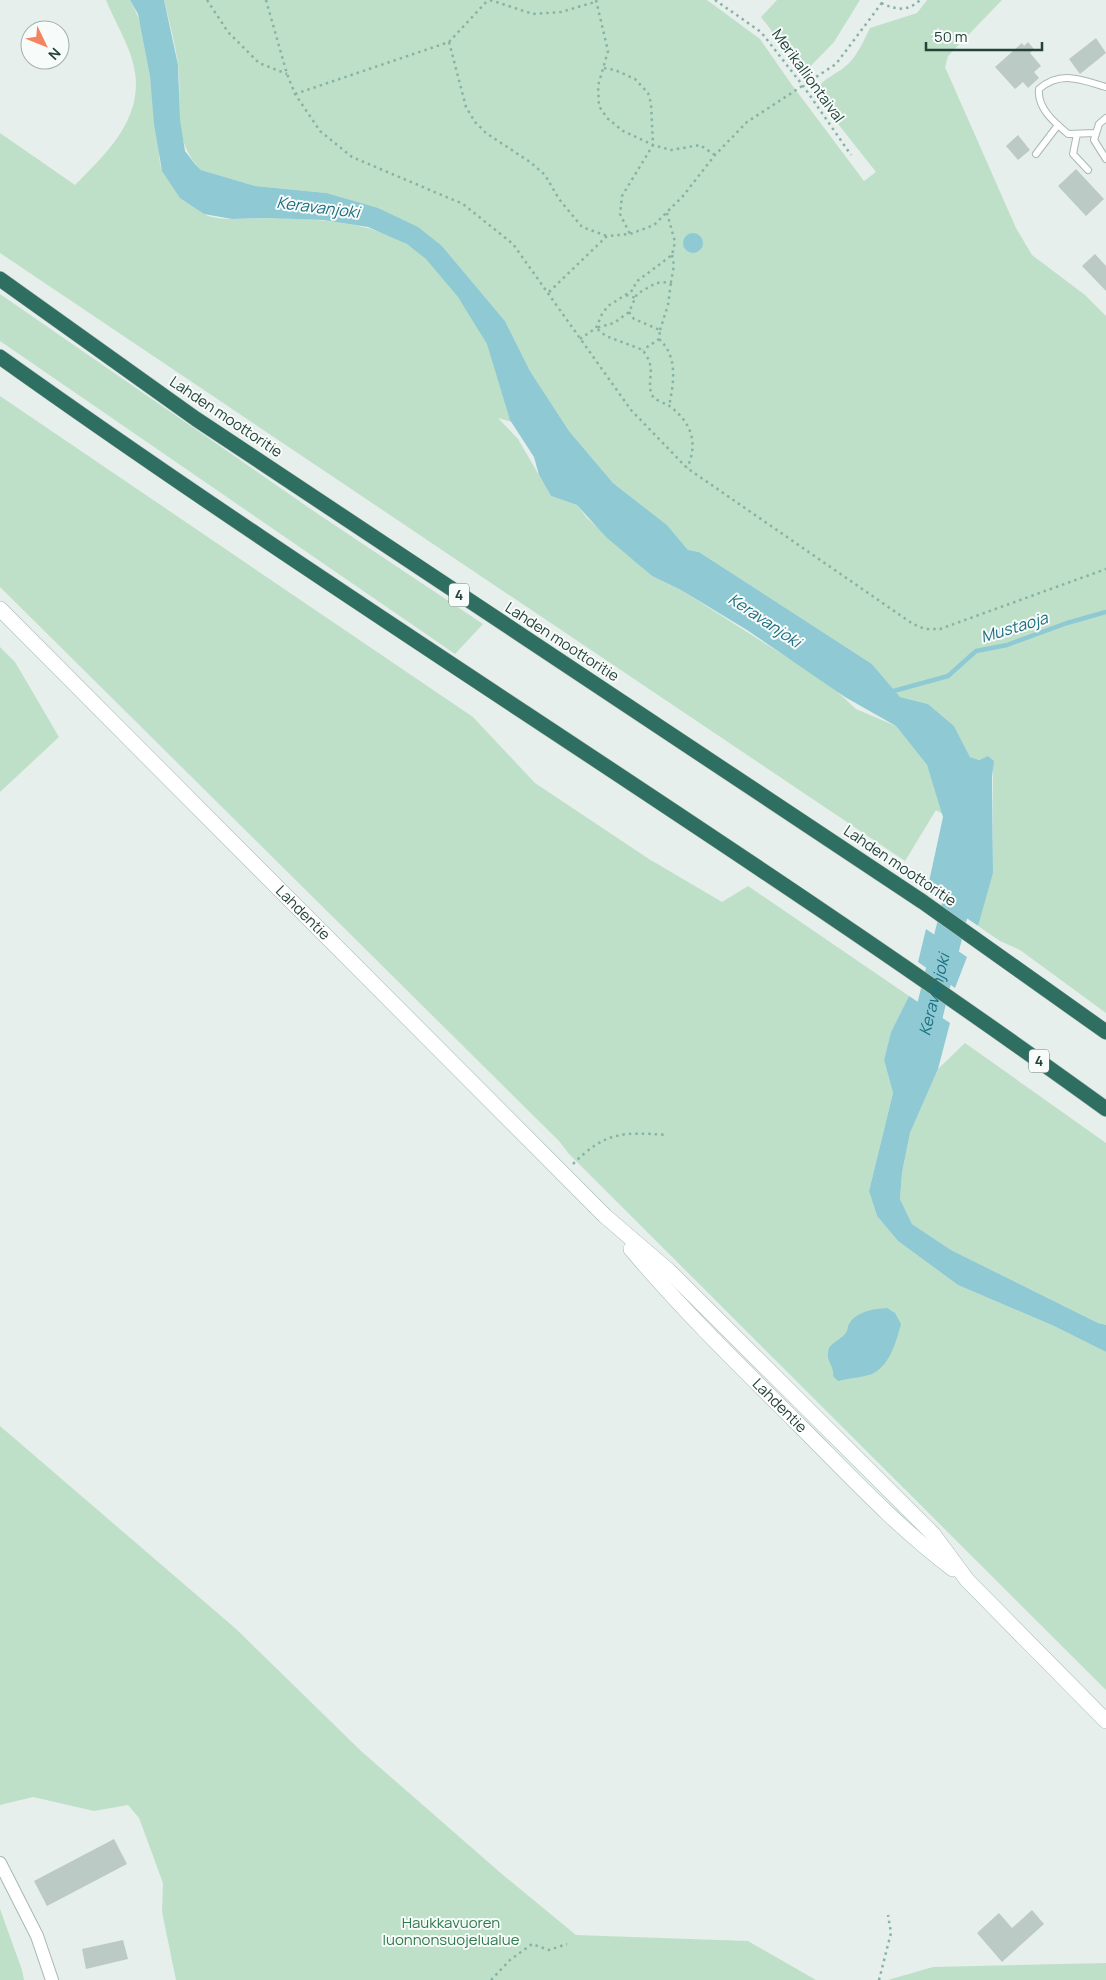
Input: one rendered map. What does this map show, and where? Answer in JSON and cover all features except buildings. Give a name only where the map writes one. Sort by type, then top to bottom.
[{"type":"highway","name":"Lahden moottoritie","points":[[0,279],[205,425],[923,902],[995,951],[1106,1032]]},
{"type":"highway","name":"4","points":[[0,357],[149,463],[907,969],[1106,1109]]},
{"type":"main road","name":"Lahdentie","points":[[0,609],[605,1216],[669,1271],[933,1534],[968,1580],[1106,1721]]},
{"type":"main road","name":"Lahdentie","points":[[605,1216],[658,1280],[764,1390],[921,1546],[968,1580]]},
{"type":"street","points":[[764,1390],[776,1377]]},
{"type":"street","points":[[0,1863],[36,1936],[52,1980]]},
{"type":"lane","points":[[1095,133],[1068,134],[1045,110],[1038,98],[1039,89],[1047,82],[1057,78],[1072,77],[1106,87]]},
{"type":"lane","points":[[1106,118],[1099,124],[1094,140],[1106,159]]},
{"type":"lane","points":[[1036,154],[1058,125]]},
{"type":"lane","points":[[1077,134],[1073,154],[1088,170]]},
{"type":"path","points":[[207,0],[228,32],[259,63],[287,74]]},
{"type":"path","points":[[266,0],[287,74],[296,94],[320,131],[352,157],[464,204],[513,244],[549,292],[631,410],[687,468],[913,624],[926,630],[940,629],[1106,569]]},
{"type":"path","points":[[296,94],[449,42],[489,0],[533,14],[560,12],[595,1],[608,51],[598,86],[600,106],[607,118],[623,131],[653,145],[671,150],[700,145],[715,155]]},
{"type":"path","name":"Merikalliontaival","points":[[715,0],[761,32],[804,87],[851,155]]},
{"type":"path","points":[[449,42],[466,107],[475,122],[486,133],[545,175],[559,199],[582,227],[606,236],[630,234],[654,225],[667,213],[684,196],[715,155],[747,122],[804,87],[836,64],[882,2],[895,9],[908,9],[920,0]]},
{"type":"path","points":[[604,68],[615,70],[635,79],[648,93],[653,119],[653,145],[622,196],[620,214],[630,234]]},
{"type":"path","points":[[643,350],[659,339],[668,305],[674,265],[672,255],[675,242],[667,213]]},
{"type":"path","points":[[549,292],[606,236]]},
{"type":"path","points":[[596,328],[608,306],[633,290],[636,282],[672,255]]},
{"type":"path","points":[[580,339],[596,328],[614,323],[629,312],[637,294],[656,283],[671,282]]},
{"type":"path","points":[[626,295],[636,298]]},
{"type":"path","points":[[629,312],[634,319],[660,330]]},
{"type":"path","points":[[596,328],[606,336],[643,350],[650,364],[649,385],[654,398],[669,406],[684,420],[694,436],[693,456],[687,468]]},
{"type":"path","points":[[659,339],[666,345],[672,360],[673,382],[669,406]]},
{"type":"path","points":[[563,1174],[595,1145],[613,1136],[627,1133],[667,1135]]},
{"type":"path","points":[[879,1980],[891,1933],[888,1915]]},
{"type":"path","points":[[492,1980],[510,1960],[532,1944],[549,1950],[567,1944]]},
{"type":"green space","points":[[106,0],[130,0],[137,16],[147,51],[161,167],[169,179],[194,206],[211,217],[298,219],[346,223],[392,237],[418,252],[430,262],[452,289],[487,343],[498,372],[512,422],[498,418],[518,439],[551,496],[577,505],[587,518],[652,576],[681,590],[829,684],[856,709],[896,726],[927,765],[943,814],[936,810],[905,861],[0,253],[0,133],[75,185],[111,147],[129,118],[134,102],[136,85],[134,67]]},
{"type":"green space","points":[[164,0],[707,0],[760,39],[864,181],[876,172],[820,101],[815,92],[818,87],[850,62],[859,50],[870,28],[917,13],[927,0],[1002,0],[948,56],[945,67],[1016,228],[1032,255],[1085,295],[1106,316],[1106,1013],[1020,950],[1000,941],[975,924],[993,873],[993,761],[988,756],[979,760],[970,757],[954,726],[928,704],[900,697],[872,664],[699,552],[688,550],[667,525],[613,483],[569,431],[530,371],[505,321],[442,246],[326,193],[255,186],[201,170],[191,158],[181,133],[178,64]]},
{"type":"green space","points":[[777,0],[860,0],[834,42],[804,73],[761,17]]},
{"type":"green space","points":[[0,294],[318,514],[483,624],[455,654],[0,341]]},
{"type":"green space","points":[[0,396],[473,717],[535,783],[649,859],[722,902],[748,886],[909,996],[891,1032],[884,1060],[893,1093],[869,1191],[877,1216],[898,1241],[958,1285],[1054,1326],[1106,1352],[1106,1690],[569,1154],[559,1141],[0,587]]},
{"type":"green space","points":[[0,647],[15,662],[59,737],[0,792]]},
{"type":"green space","points":[[965,1043],[1106,1143],[1106,1325],[1098,1323],[951,1250],[912,1224],[900,1199],[902,1173],[910,1133],[938,1069]]},
{"type":"green space","name":"Haukkavuoren luonnonsuojelualue","points":[[0,1426],[235,1628],[361,1751],[503,1875],[576,1935],[748,1941],[816,1980],[176,1980],[162,1912],[163,1883],[139,1818],[128,1805],[94,1811],[33,1797],[0,1805]]},
{"type":"green space","points":[[0,1909],[22,1970],[24,1980],[0,1980]]},
{"type":"green space","points":[[1106,1963],[1106,1980],[888,1980],[933,1967]]},
{"type":"water","points":[[130,0],[164,0],[178,65],[180,120],[185,151],[201,170],[255,186],[326,193],[378,208],[418,227],[442,246],[505,321],[530,371],[569,431],[613,483],[667,525],[688,550],[699,552],[872,664],[900,697],[928,704],[954,726],[970,757],[979,760],[988,756],[994,761],[992,777],[993,873],[978,926],[927,891],[943,817],[927,765],[896,726],[845,697],[747,630],[681,590],[652,576],[606,537],[577,505],[551,496],[539,475],[534,457],[510,420],[487,344],[458,297],[426,259],[407,244],[368,227],[323,220],[232,219],[204,214],[180,198],[162,171],[154,124],[150,76],[138,14]]},
{"type":"water","points":[[693,233],[700,236],[703,243],[700,250],[693,253],[686,250],[683,243],[686,236]]},
{"type":"water","points":[[926,929],[967,957],[955,988],[918,962]]},
{"type":"water","points":[[909,996],[950,1023],[938,1069],[910,1133],[902,1173],[900,1199],[912,1224],[951,1250],[1098,1323],[1106,1325],[1106,1352],[1054,1326],[958,1285],[898,1241],[877,1216],[869,1191],[893,1093],[884,1060],[891,1032]]},
{"type":"water","points":[[887,1308],[895,1313],[901,1324],[887,1361],[876,1372],[869,1375],[838,1381],[833,1376],[829,1360],[828,1350],[830,1347],[847,1332],[849,1324],[856,1316],[871,1310]]},
{"type":"pier","points":[[925,890],[980,927],[977,928],[926,893]]},
{"type":"waterway","name":"Mustaoja","points":[[890,692],[948,676],[976,651],[1007,645],[1067,623],[1106,612]]},
{"type":"waterway","name":"Keravanjoki","points":[[921,1047],[964,872]]}]
